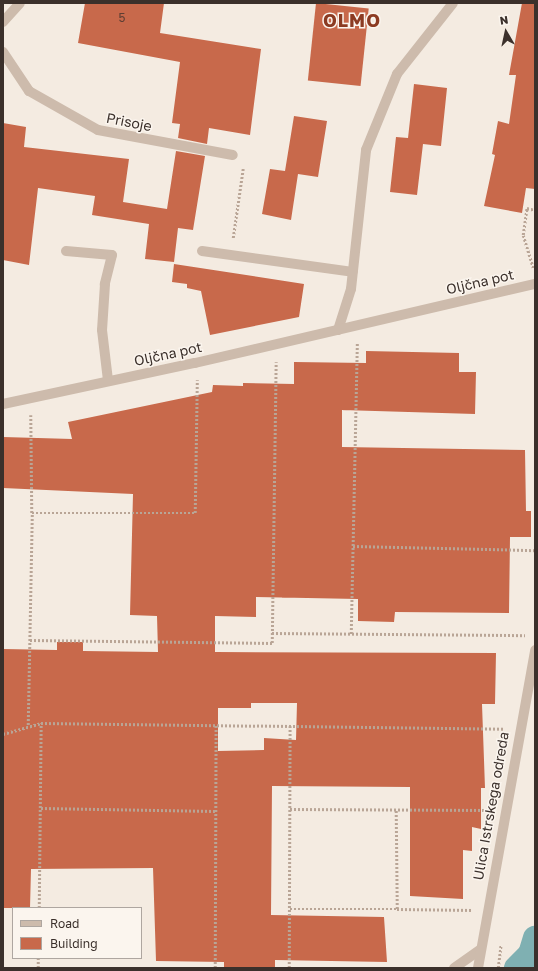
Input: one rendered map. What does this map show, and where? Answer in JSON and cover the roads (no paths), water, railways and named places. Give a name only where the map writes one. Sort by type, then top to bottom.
[{"type":"street","points":[[3,22],[20,3]]},
{"type":"street","points":[[338,330],[351,289],[366,150],[397,74],[453,3]]},
{"type":"street","name":"Prisoje","points":[[3,52],[29,91],[98,130],[233,155]]},
{"type":"street","points":[[66,251],[112,255],[105,284],[102,330],[108,380]]},
{"type":"street","points":[[202,251],[353,272]]},
{"type":"street","name":"Oljčna pot","points":[[3,404],[108,380],[195,363],[276,343],[338,330],[534,279]]},
{"type":"street","name":"Ulica Istrskega odreda","points":[[478,968],[519,729],[535,650]]},
{"type":"street","points":[[454,968],[480,950]]},
{"type":"waterway","points":[[516,968],[530,954],[535,938]]},
{"type":"district","name":"OLMO","points":[[352,20]]}]
